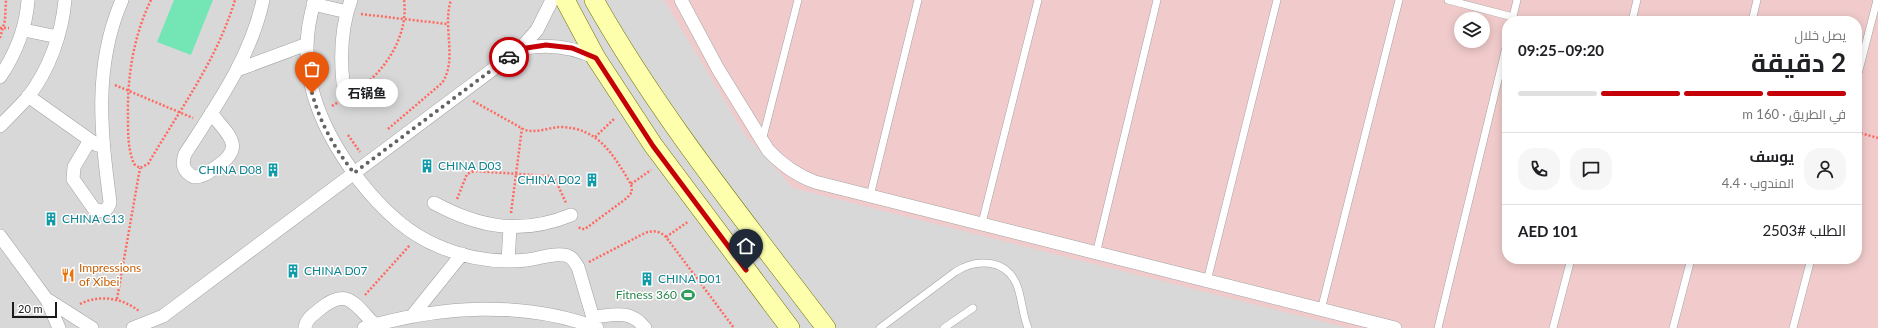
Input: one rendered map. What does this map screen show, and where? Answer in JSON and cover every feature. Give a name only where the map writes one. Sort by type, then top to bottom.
[{"type":"street","points":[[0,77],[15,52],[24,30],[28,0]]},
{"type":"street","points":[[0,126],[28,96],[45,68],[58,37],[65,0]]},
{"type":"street","points":[[90,140],[74,167],[72,175],[75,183],[94,209],[101,211],[108,209],[110,202],[103,149],[101,111],[102,80],[112,29],[122,0]]},
{"type":"street","points":[[208,119],[237,70],[255,28],[263,0]]},
{"type":"street","points":[[133,328],[151,325],[520,49],[537,30],[552,0]]},
{"type":"street","points":[[565,0],[596,58],[665,161],[790,328]]},
{"type":"street","points":[[594,0],[633,66],[673,126],[826,328]]},
{"type":"street","points":[[681,0],[718,69],[762,142],[778,161],[801,177],[870,196],[982,223],[1096,254],[1395,328]]},
{"type":"street","points":[[343,83],[341,55],[349,6],[314,2],[307,44],[307,63],[315,103],[331,140],[354,173],[379,204],[418,236],[439,247],[462,254],[508,261],[533,260],[563,254],[574,260],[578,267],[595,324]]},
{"type":"street","points":[[24,30],[58,37]]},
{"type":"street","points":[[237,70],[307,44]]},
{"type":"street","points":[[520,49],[533,46],[559,46],[572,48],[596,58]]},
{"type":"street","points":[[28,96],[103,149]]},
{"type":"street","points":[[434,203],[451,212],[488,224],[510,227],[547,223],[571,215]]},
{"type":"street","points":[[508,261],[510,227]]},
{"type":"street","points":[[0,236],[48,300],[59,328]]},
{"type":"street","points":[[412,316],[462,254]]},
{"type":"street","points":[[305,328],[308,320],[334,299],[346,299],[355,305],[370,326],[412,316],[461,310],[511,310],[595,324],[630,315],[639,321],[645,328]]},
{"type":"street","points":[[48,300],[66,313],[92,328]]},
{"type":"lane","points":[[762,142],[798,0]]},
{"type":"lane","points":[[870,196],[918,0]]},
{"type":"lane","points":[[982,223],[1038,0]]},
{"type":"lane","points":[[1096,254],[1157,0]]},
{"type":"lane","points":[[1207,281],[1277,0]]},
{"type":"lane","points":[[1321,310],[1398,0]]},
{"type":"lane","points":[[1448,0],[1503,16]]},
{"type":"lane","points":[[1514,16],[1518,0]]},
{"type":"lane","points":[[1633,16],[1637,0]]},
{"type":"lane","points":[[1753,16],[1757,0]]},
{"type":"lane","points":[[1862,58],[1877,0]]},
{"type":"lane","points":[[1438,328],[1502,64]]},
{"type":"lane","points":[[880,328],[965,265],[976,262],[988,262],[999,266],[1009,273],[1016,283],[1028,328]]},
{"type":"lane","points":[[1553,328],[1570,264]]},
{"type":"lane","points":[[1673,328],[1690,264]]},
{"type":"lane","points":[[1793,328],[1810,264]]},
{"type":"lane","points":[[944,328],[973,308]]},
{"type":"path","points":[[0,38],[5,20],[6,0]]},
{"type":"path","points":[[140,168],[134,164],[129,149],[127,90],[136,40],[151,0]]},
{"type":"path","points":[[140,168],[148,164],[217,49],[235,0]]},
{"type":"path","points":[[328,109],[359,89],[379,71],[393,50],[402,29],[405,19],[404,0]]},
{"type":"path","points":[[384,132],[442,83],[445,78],[449,65],[447,24],[448,8],[451,0]]},
{"type":"path","points":[[349,6],[405,19],[447,24]]},
{"type":"path","points":[[102,80],[180,112],[208,119]]},
{"type":"path","points":[[451,212],[465,178],[470,172],[549,176],[559,185],[571,215],[578,227],[585,228],[630,195],[632,188],[610,151],[594,137],[570,128],[552,128],[534,131],[522,128],[460,93]]},
{"type":"path","points":[[594,137],[628,107]]},
{"type":"path","points":[[510,227],[522,128]]},
{"type":"path","points":[[1862,133],[1878,138]]},
{"type":"path","points":[[347,134],[360,152],[366,147]]},
{"type":"path","points":[[631,184],[665,161]]},
{"type":"path","points":[[117,299],[140,168]]},
{"type":"path","points":[[666,237],[703,211]]},
{"type":"path","points":[[578,267],[648,232],[660,232],[666,237],[734,328]]},
{"type":"path","points":[[355,305],[418,236]]},
{"type":"path","points":[[66,313],[75,306],[94,299],[117,299],[134,308],[151,325]]},
{"type":"shaded area","points":[[0,0],[1878,0],[1878,328],[0,328]]},
{"type":"shaded area","points":[[664,0],[1878,0],[1878,328],[1348,328],[793,188],[746,136]]},
{"type":"green space","points":[[174,0],[213,0],[191,55],[157,42]]},
{"type":"way so far","points":[[312,93],[322,122],[331,140],[354,173],[509,57]]},
{"type":"place","name":"石锅鱼","points":[[312,93]]},
{"type":"place","name":"CHINA D03","points":[[427,166]]},
{"type":"place","name":"CHINA D08","points":[[273,170]]},
{"type":"place","name":"CHINA D02","points":[[592,180]]},
{"type":"place","name":"CHINA C13","points":[[51,219]]},
{"type":"place","name":"CHINA D07","points":[[293,271]]},
{"type":"place","name":"Impressions of Xibei","points":[[68,275]]},
{"type":"place","name":"CHINA D01","points":[[647,279]]},
{"type":"place","name":"Fitness 360","points":[[688,295]]},
{"type":"route","points":[[509,57],[520,49],[546,45],[572,48],[596,58],[653,146],[746,270]]}]
